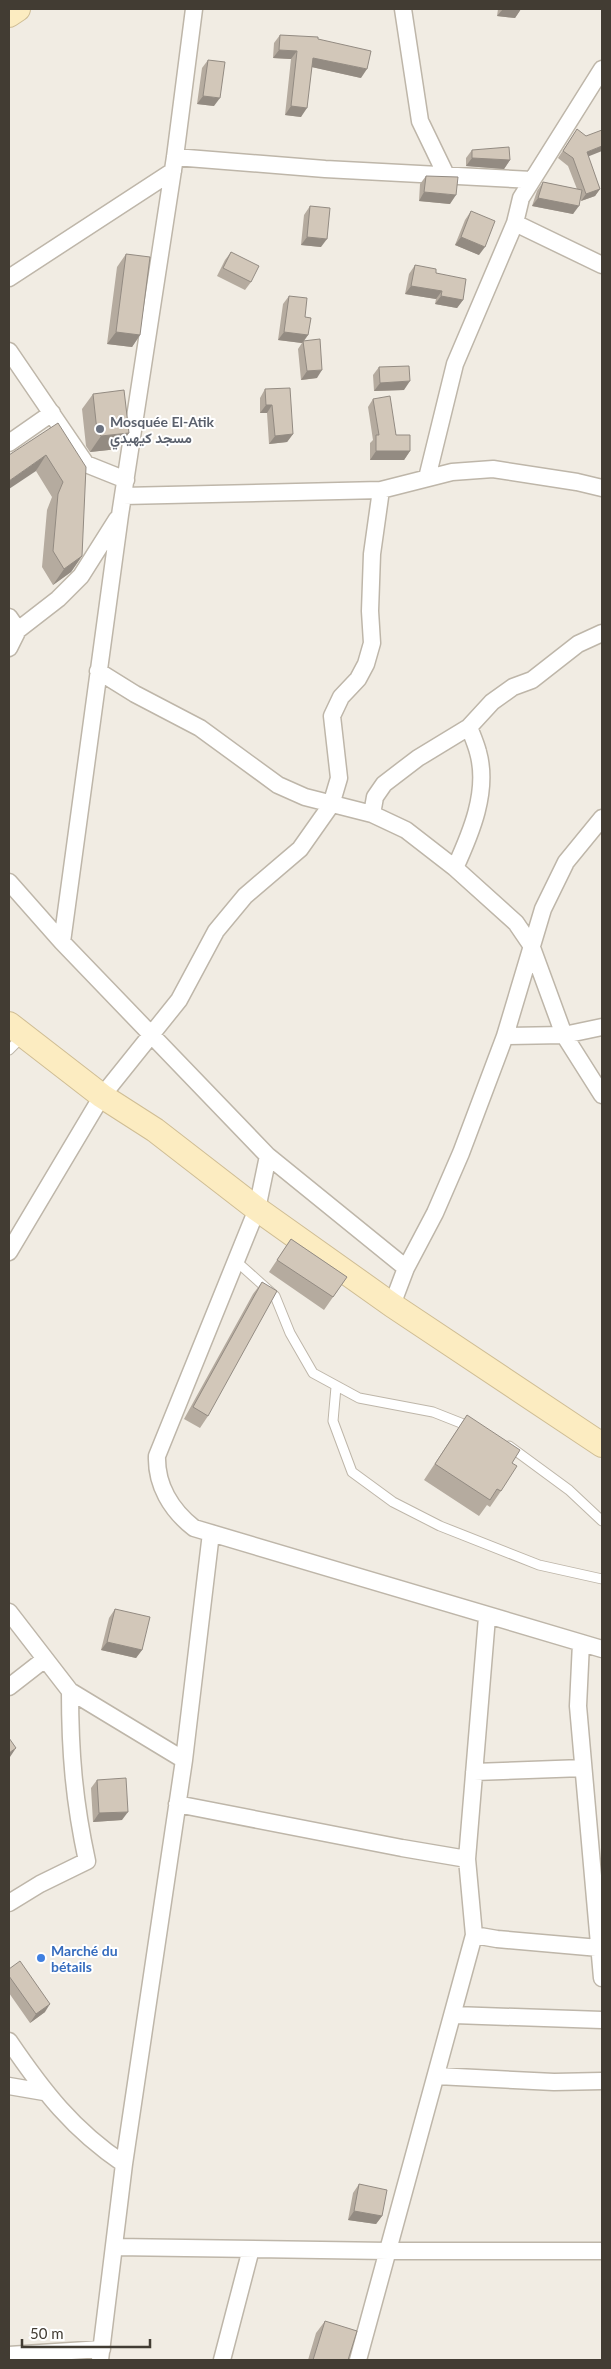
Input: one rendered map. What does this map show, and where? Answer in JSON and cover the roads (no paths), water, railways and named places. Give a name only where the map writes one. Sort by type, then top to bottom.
[{"type":"street","points":[[9,15],[18,9]]},
{"type":"street","points":[[62,942],[120,515],[174,164],[194,9]]},
{"type":"street","points":[[403,9],[420,121],[447,177]]},
{"type":"street","points":[[427,478],[455,364],[515,223],[521,198],[602,69]]},
{"type":"street","points":[[9,278],[174,164],[532,180]]},
{"type":"street","points":[[515,223],[602,265]]},
{"type":"street","points":[[9,352],[86,464],[126,480]]},
{"type":"street","points":[[9,443],[52,413]]},
{"type":"street","points":[[85,483],[86,464]]},
{"type":"street","points":[[123,496],[381,490],[452,472],[493,469],[602,488]]},
{"type":"street","points":[[9,1252],[102,1096],[179,1000],[216,931],[245,896],[300,849],[331,805],[340,778],[332,716],[342,697],[358,678],[366,664],[372,642],[370,611],[372,554],[381,490]]},
{"type":"street","points":[[9,648],[12,625],[58,599],[81,576],[120,515]]},
{"type":"street","points":[[81,576],[82,548]]},
{"type":"street","points":[[372,814],[375,798],[384,784],[418,758],[469,727],[492,702],[513,687],[532,680],[578,644],[602,633]]},
{"type":"street","points":[[98,671],[135,694],[200,728],[278,785],[305,797],[372,814],[406,830],[455,868],[516,923],[532,945],[564,1035],[602,1095]]},
{"type":"street","points":[[455,868],[471,832],[477,807],[481,774],[478,753],[469,727]]},
{"type":"street","points":[[392,1305],[406,1268],[435,1212],[457,1161],[505,1036],[543,909],[566,862],[602,818]]},
{"type":"street","points":[[9,882],[62,942],[268,1156],[406,1268]]},
{"type":"street","points":[[505,1036],[564,1035],[602,1027]]},
{"type":"street","points":[[14,1036],[155,1130],[257,1209],[392,1305],[602,1445]]},
{"type":"street","points":[[268,1156],[257,1209],[157,1456],[156,1474],[174,1508],[194,1528],[602,1649]]},
{"type":"street","points":[[9,2356],[101,2355],[124,2164],[184,1760],[211,1533]]},
{"type":"street","points":[[9,1612],[70,1691],[184,1760]]},
{"type":"street","points":[[358,2360],[454,2015],[474,1935],[467,1859],[487,1616]]},
{"type":"street","points":[[582,1643],[578,1706],[602,1978]]},
{"type":"street","points":[[9,1687],[45,1658]]},
{"type":"street","points":[[9,1903],[40,1884],[87,1861],[78,1820],[70,1754],[70,1691]]},
{"type":"street","points":[[474,1772],[583,1768]]},
{"type":"street","points":[[177,1804],[467,1859]]},
{"type":"street","points":[[474,1935],[497,1940],[599,1948]]},
{"type":"street","points":[[454,2015],[602,2020]]},
{"type":"street","points":[[9,2041],[44,2092],[72,2122],[107,2153],[124,2164]]},
{"type":"street","points":[[437,2076],[554,2082],[602,2081],[602,2091]]},
{"type":"street","points":[[9,2086],[44,2092]]},
{"type":"street","points":[[115,2247],[388,2251],[602,2251]]},
{"type":"street","points":[[222,2360],[251,2249]]},
{"type":"lane","points":[[236,1261],[274,1296],[290,1333],[313,1373],[359,1398],[433,1412],[477,1429]]},
{"type":"lane","points":[[336,1387],[334,1421],[352,1472],[394,1502],[440,1526],[539,1565],[602,1578]]},
{"type":"lane","points":[[502,1441],[569,1490],[602,1521]]},
{"type":"place","name":"Mosquée El-Atik مسجد كيهيدي","points":[[100,429]]},
{"type":"place","name":"Marché du bétails","points":[[41,1958]]}]
